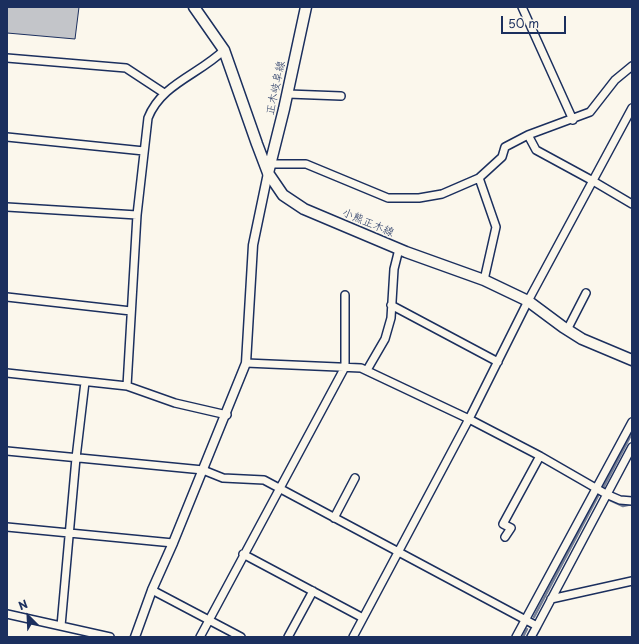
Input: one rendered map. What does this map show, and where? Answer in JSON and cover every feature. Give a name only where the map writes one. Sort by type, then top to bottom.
[{"type":"main road","name":"小熊正木線","points":[[194,7],[224,50],[257,144],[283,195],[304,209],[399,249],[484,280],[528,301],[567,330],[582,339],[632,360]]},
{"type":"main road","name":"正木岐阜線","points":[[270,168],[288,94],[306,7]]},
{"type":"street","points":[[522,7],[573,120]]},
{"type":"street","points":[[127,386],[137,216],[148,118],[151,110],[164,93],[224,50]]},
{"type":"street","points":[[7,58],[126,68],[164,93]]},
{"type":"street","points":[[135,637],[152,590],[204,470],[246,363],[253,245],[270,168],[306,164],[388,198],[419,198],[442,194],[479,178],[502,157],[505,147],[528,135],[573,120],[590,112],[615,80],[632,66]]},
{"type":"street","points":[[288,94],[341,96]]},
{"type":"street","points":[[353,637],[469,419],[528,301],[632,108]]},
{"type":"street","points":[[528,135],[536,150],[632,204]]},
{"type":"street","points":[[7,137],[144,151]]},
{"type":"street","points":[[479,178],[496,228],[484,280]]},
{"type":"street","points":[[7,207],[137,216]]},
{"type":"street","points":[[367,370],[386,339],[390,318],[394,269],[399,249]]},
{"type":"street","points":[[567,330],[586,293]]},
{"type":"street","points":[[200,637],[344,367],[345,295]]},
{"type":"street","points":[[7,298],[131,311]]},
{"type":"street","points":[[391,305],[498,362]]},
{"type":"street","points":[[246,363],[344,367],[361,368],[367,370],[469,419],[540,456],[606,494],[620,500],[632,501]]},
{"type":"street","points":[[7,372],[127,386],[175,403],[227,414]]},
{"type":"street","points":[[61,626],[76,458],[85,382]]},
{"type":"street","points":[[516,637],[632,422]]},
{"type":"street","points":[[531,637],[632,447]]},
{"type":"street","points":[[7,451],[204,470],[223,478],[264,480],[537,626]]},
{"type":"street","points":[[506,537],[510,528],[503,524],[540,456]]},
{"type":"street","points":[[334,518],[355,478]]},
{"type":"street","points":[[7,527],[173,543]]},
{"type":"street","points":[[243,554],[364,618]]},
{"type":"street","points":[[551,599],[632,581]]},
{"type":"street","points":[[152,590],[241,637]]},
{"type":"street","points":[[288,637],[314,591]]},
{"type":"street","points":[[7,614],[110,637]]},
{"type":"building","points":[[7,7],[79,7],[75,39],[7,33]]},
{"type":"waterway","points":[[603,488],[632,433]]},
{"type":"waterway","points":[[534,617],[599,494]]},
{"type":"waterway","points":[[610,500],[623,506],[632,504]]},
{"type":"waterway","points":[[523,637],[527,629]]}]
